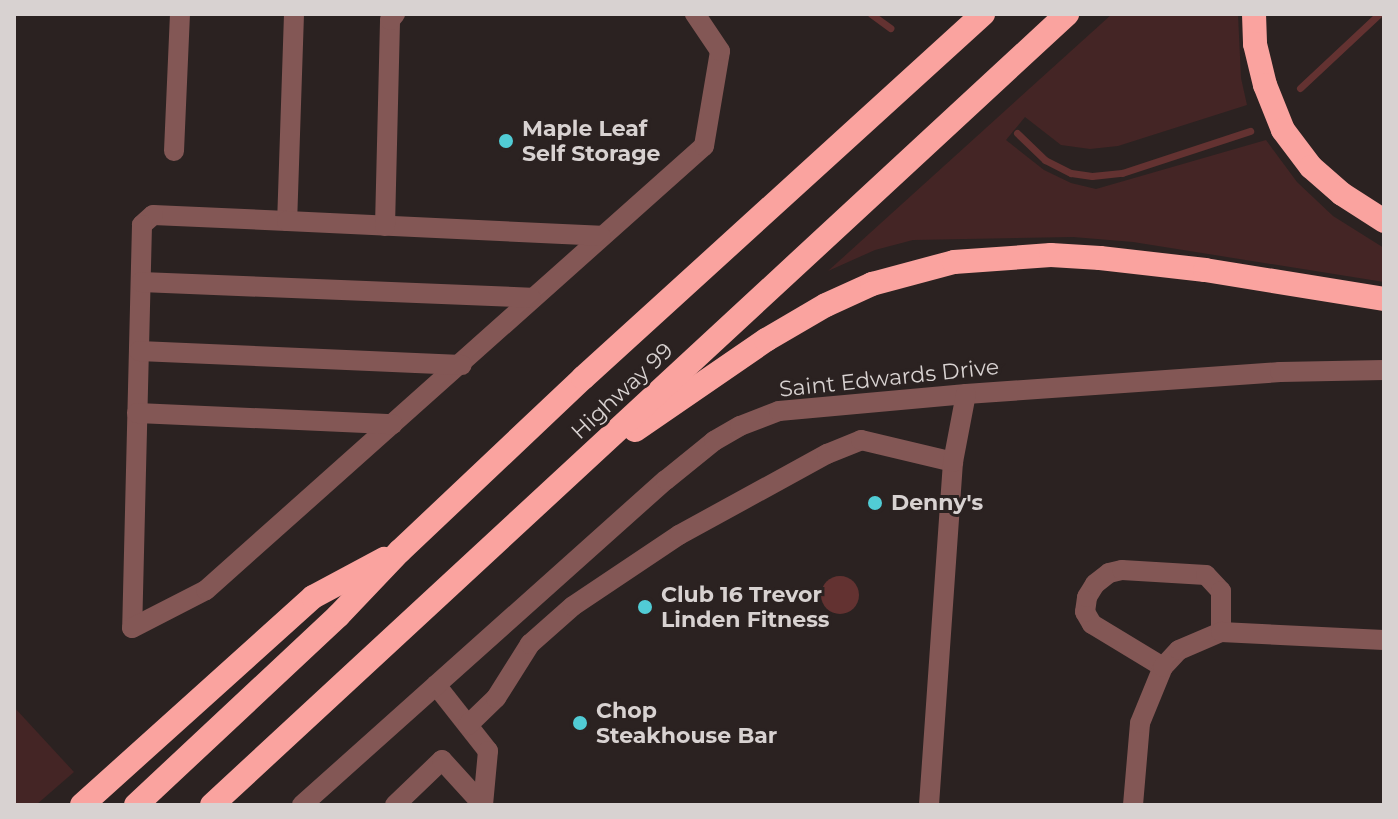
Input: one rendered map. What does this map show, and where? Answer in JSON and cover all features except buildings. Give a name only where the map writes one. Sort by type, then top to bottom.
[{"type":"highway","name":"Highway 99","points":[[136,805],[338,616],[400,551],[595,367],[983,14]]},
{"type":"highway","name":"Highway 99","points":[[212,805],[1067,14]]},
{"type":"highway","points":[[1254,14],[1255,44],[1265,85],[1283,130],[1311,167],[1342,194],[1384,221]]},
{"type":"highway","points":[[571,475],[766,340],[826,305],[872,284],[954,262],[1051,255],[1100,258],[1205,270],[1384,299]]},
{"type":"highway","points":[[82,805],[313,597],[400,551]]},
{"type":"street","points":[[174,151],[180,14]]},
{"type":"street","points":[[287,221],[294,14]]},
{"type":"street","points":[[385,226],[390,20],[395,14]]},
{"type":"street","points":[[601,236],[153,215],[142,225],[132,628],[206,590],[462,365],[531,298],[704,146],[720,51],[695,14]]},
{"type":"street","points":[[141,282],[531,298]]},
{"type":"street","points":[[139,351],[462,365]]},
{"type":"street","name":"Saint Edwards Drive","points":[[302,805],[666,480],[714,441],[740,426],[779,411],[966,394],[1280,372],[1384,370]]},
{"type":"street","points":[[929,805],[953,462],[966,394]]},
{"type":"street","points":[[137,413],[393,424]]},
{"type":"street","points":[[468,725],[496,698],[530,644],[573,606],[679,535],[827,454],[861,440],[953,462]]},
{"type":"street","points":[[1163,667],[1092,624],[1085,612],[1087,597],[1095,584],[1109,573],[1122,570],[1206,575],[1221,591],[1221,632]]},
{"type":"street","points":[[1133,805],[1134,759],[1140,723],[1163,667],[1179,650],[1221,632],[1384,640]]},
{"type":"street","points":[[395,805],[442,760],[483,805],[488,751],[436,685]]},
{"type":"shaded area","points":[[1112,14],[1238,14],[1241,78],[1247,105],[1118,146],[1090,149],[1061,145],[1025,117],[1006,140],[1044,170],[1071,183],[1096,189],[1266,140],[1297,182],[1333,216],[1384,248],[1384,282],[1133,242],[1073,237],[913,240],[875,250],[828,271]]},
{"type":"shaded area","points":[[840,576],[853,582],[859,595],[853,608],[840,614],[827,608],[821,595],[827,582]]},
{"type":"shaded area","points":[[14,707],[74,772],[36,805],[14,805]]},
{"type":"waterway","points":[[871,14],[890,28]]},
{"type":"waterway","points":[[1300,88],[1379,14]]},
{"type":"waterway","points":[[1017,133],[1045,160],[1071,173],[1092,176],[1122,173],[1250,131]]},
{"type":"place","name":"Maple Leaf Self Storage","points":[[506,141]]},
{"type":"place","name":"Denny's","points":[[875,503]]},
{"type":"place","name":"Club 16 Trevor Linden Fitness","points":[[645,607]]},
{"type":"place","name":"Chop Steakhouse Bar","points":[[580,723]]}]
